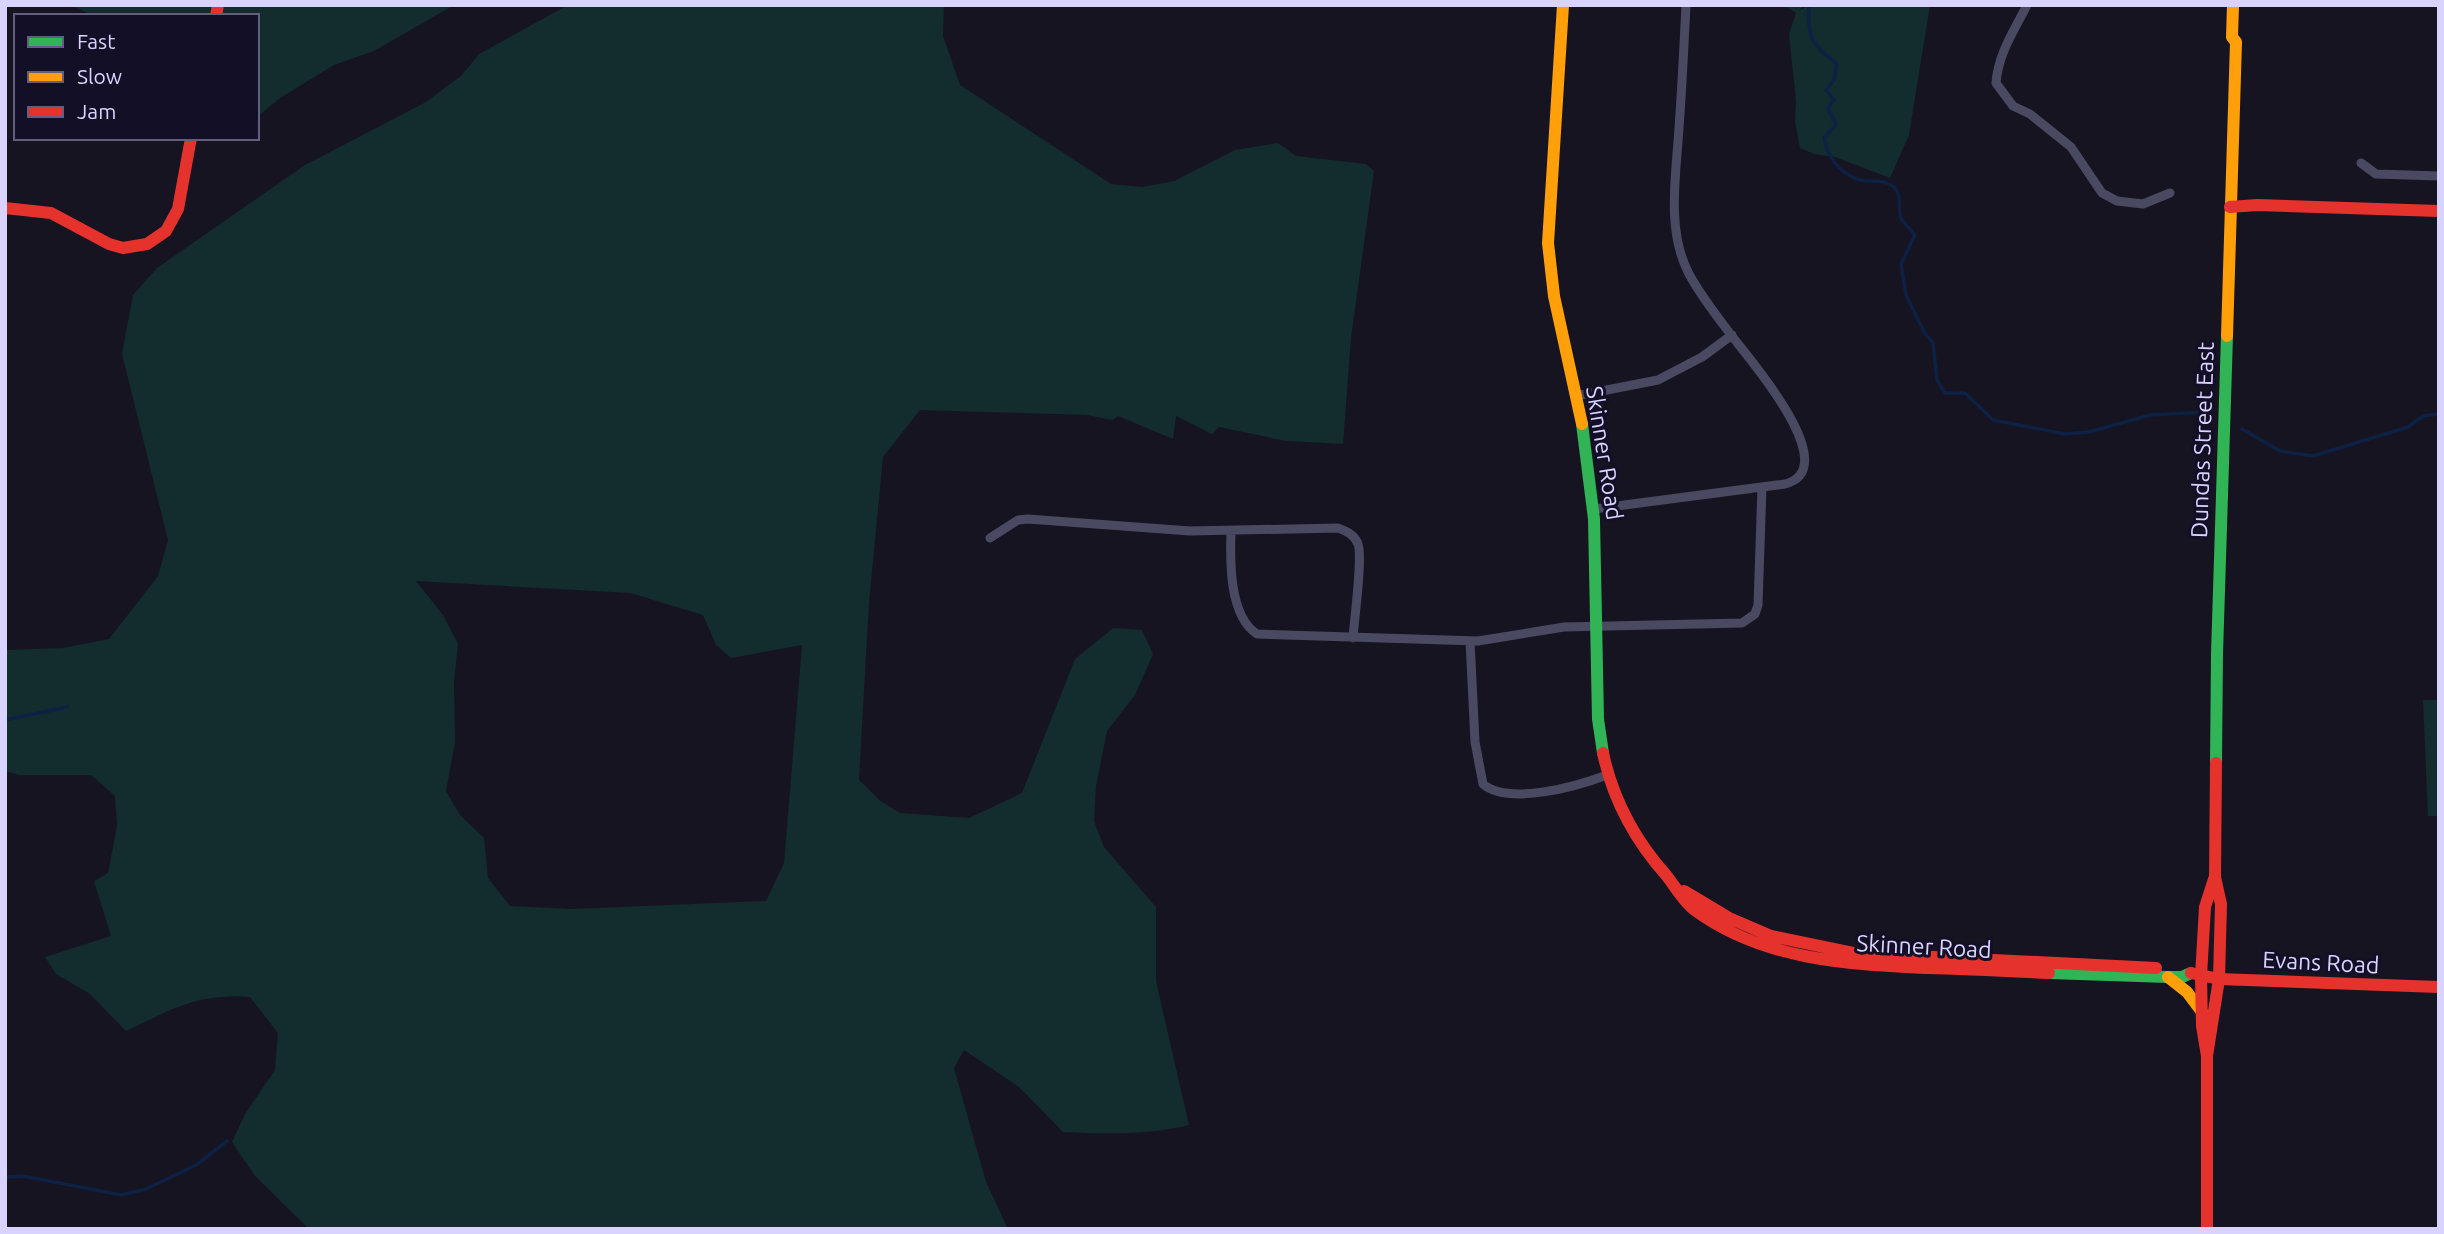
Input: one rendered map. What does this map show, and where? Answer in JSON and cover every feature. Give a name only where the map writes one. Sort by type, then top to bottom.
[{"type":"street","name":"Skinner Road","points":[[1563,5],[1548,243],[1550,276],[1587,453],[1594,509],[1598,719],[1607,775],[1618,806],[1632,832],[1648,856],[1693,909],[1756,944],[1793,955],[1854,965],[2168,977],[2196,974]]},
{"type":"street","points":[[1594,509],[1785,484],[1798,479],[1804,468],[1803,446],[1785,407],[1689,274],[1681,255],[1675,219],[1686,5]]},
{"type":"street","points":[[2027,5],[1997,68],[1996,83],[2013,106],[2030,114],[2071,147],[2102,193],[2117,201],[2143,204],[2170,193]]},
{"type":"street","name":"Dundas Street East","points":[[2207,1056],[2219,979],[2221,904],[2215,877],[2217,654],[2236,42],[2232,37],[2233,5]]},
{"type":"street","points":[[5,208],[51,213],[109,244],[123,248],[147,244],[166,231],[178,209],[191,140]]},
{"type":"street","points":[[2361,163],[2376,174],[2439,176]]},
{"type":"street","points":[[2230,207],[2258,205],[2439,211]]},
{"type":"street","points":[[1576,396],[1658,380],[1702,357],[1731,335]]},
{"type":"street","points":[[1231,532],[1232,580],[1237,604],[1250,630],[1256,634],[1470,641],[1564,627],[1742,623],[1755,614],[1758,605],[1762,487]]},
{"type":"street","points":[[990,538],[1018,520],[1028,519],[1231,532],[1338,528],[1353,536],[1360,550],[1353,638]]},
{"type":"street","points":[[1470,641],[1475,742],[1483,784],[1497,792],[1515,793],[1570,787],[1607,775]]},
{"type":"street","name":"Dundas Street East","points":[[2207,1229],[2207,1056],[2196,974],[2206,907],[2215,877]]},
{"type":"street","name":"Skinner Road","points":[[1677,887],[1729,918],[1771,936],[1853,953],[2184,970],[2196,974]]},
{"type":"street","name":"Evans Road","points":[[2196,974],[2219,979],[2439,987]]},
{"type":"street","points":[[2168,977],[2187,992],[2202,1012]]},
{"type":"green space","points":[[71,5],[454,5],[374,51],[334,65],[280,98],[259,115],[259,14],[90,14]]},
{"type":"green space","points":[[568,5],[944,5],[943,36],[960,85],[1111,184],[1142,187],[1174,181],[1235,150],[1278,143],[1296,156],[1366,164],[1374,171],[1351,338],[1343,444],[1286,441],[1219,427],[1212,434],[1176,416],[1173,439],[1118,416],[1113,420],[1087,415],[920,410],[883,457],[869,603],[859,780],[879,800],[900,813],[969,818],[1022,793],[1075,659],[1113,628],[1142,630],[1153,654],[1135,695],[1107,731],[1096,786],[1094,821],[1104,847],[1156,907],[1156,981],[1189,1125],[1143,1132],[1063,1132],[1019,1087],[964,1050],[954,1068],[986,1182],[1008,1229],[309,1229],[255,1176],[232,1142],[245,1114],[275,1070],[278,1033],[250,997],[199,1001],[171,1010],[126,1031],[90,994],[56,974],[45,957],[111,936],[94,881],[108,873],[117,826],[115,796],[91,775],[19,775],[5,771],[5,650],[63,648],[109,639],[158,576],[168,540],[122,354],[133,295],[157,268],[305,165],[426,102],[462,75],[479,54]],"holes":[[[416,581],[630,593],[703,615],[716,645],[731,658],[802,645],[784,863],[766,901],[573,909],[510,906],[488,878],[484,838],[460,815],[446,791],[455,742],[454,681],[458,644],[443,615]]]},
{"type":"green space","points":[[1784,5],[1804,5],[1799,11],[1809,5],[1930,5],[1909,135],[1890,178],[1835,157],[1814,154],[1800,148],[1795,122],[1796,101],[1789,34],[1796,13]]},
{"type":"green space","points":[[2423,700],[2439,700],[2439,816],[2428,816]]},
{"type":"waterway","points":[[1809,5],[1809,26],[1813,40],[1837,64],[1834,80],[1826,90],[1834,100],[1828,108],[1836,125],[1824,138],[1826,145],[1835,163],[1851,176],[1885,182],[1897,191],[1901,218],[1915,235],[1901,264],[1906,295],[1924,332],[1933,343],[1937,380],[1945,393],[1965,393],[1993,420],[2065,434],[2089,432],[2150,415],[2206,412]]},
{"type":"waterway","points":[[2242,429],[2280,451],[2313,456],[2408,427],[2423,416],[2439,414]]},
{"type":"waterway","points":[[5,720],[67,707]]},
{"type":"waterway","points":[[5,1177],[23,1176],[121,1195],[146,1189],[196,1165],[227,1141]]},
{"type":"traffic: fast","points":[[2216,763],[2227,336]]},
{"type":"traffic: fast","points":[[1582,424],[1594,519],[1598,719],[1603,753]]},
{"type":"traffic: fast","points":[[2049,973],[2168,977],[2182,977],[2191,973]]},
{"type":"traffic: slow","points":[[1563,5],[1548,243],[1554,296],[1582,424]]},
{"type":"traffic: slow","points":[[2227,336],[2236,42],[2232,37],[2233,5]]},
{"type":"traffic: slow","points":[[2168,977],[2187,992],[2202,1012]]},
{"type":"traffic: jam","points":[[216,14],[218,5]]},
{"type":"traffic: jam","points":[[5,208],[51,213],[109,244],[123,248],[147,244],[166,231],[178,209],[191,140]]},
{"type":"traffic: jam","points":[[2230,207],[2257,205],[2439,211]]},
{"type":"traffic: jam","points":[[1603,753],[1619,803],[1644,847],[1688,904],[1722,927],[1777,950],[1836,961],[2049,973]]},
{"type":"traffic: jam","points":[[2207,1056],[2219,979],[2221,904],[2215,877],[2216,763]]},
{"type":"traffic: jam","points":[[2207,1229],[2207,1056],[2202,1026],[2201,976],[2205,907],[2214,879]]},
{"type":"traffic: jam","points":[[1684,891],[1729,918],[1771,936],[1853,953],[2156,968]]},
{"type":"traffic: jam","points":[[2191,973],[2219,979],[2439,987]]}]
